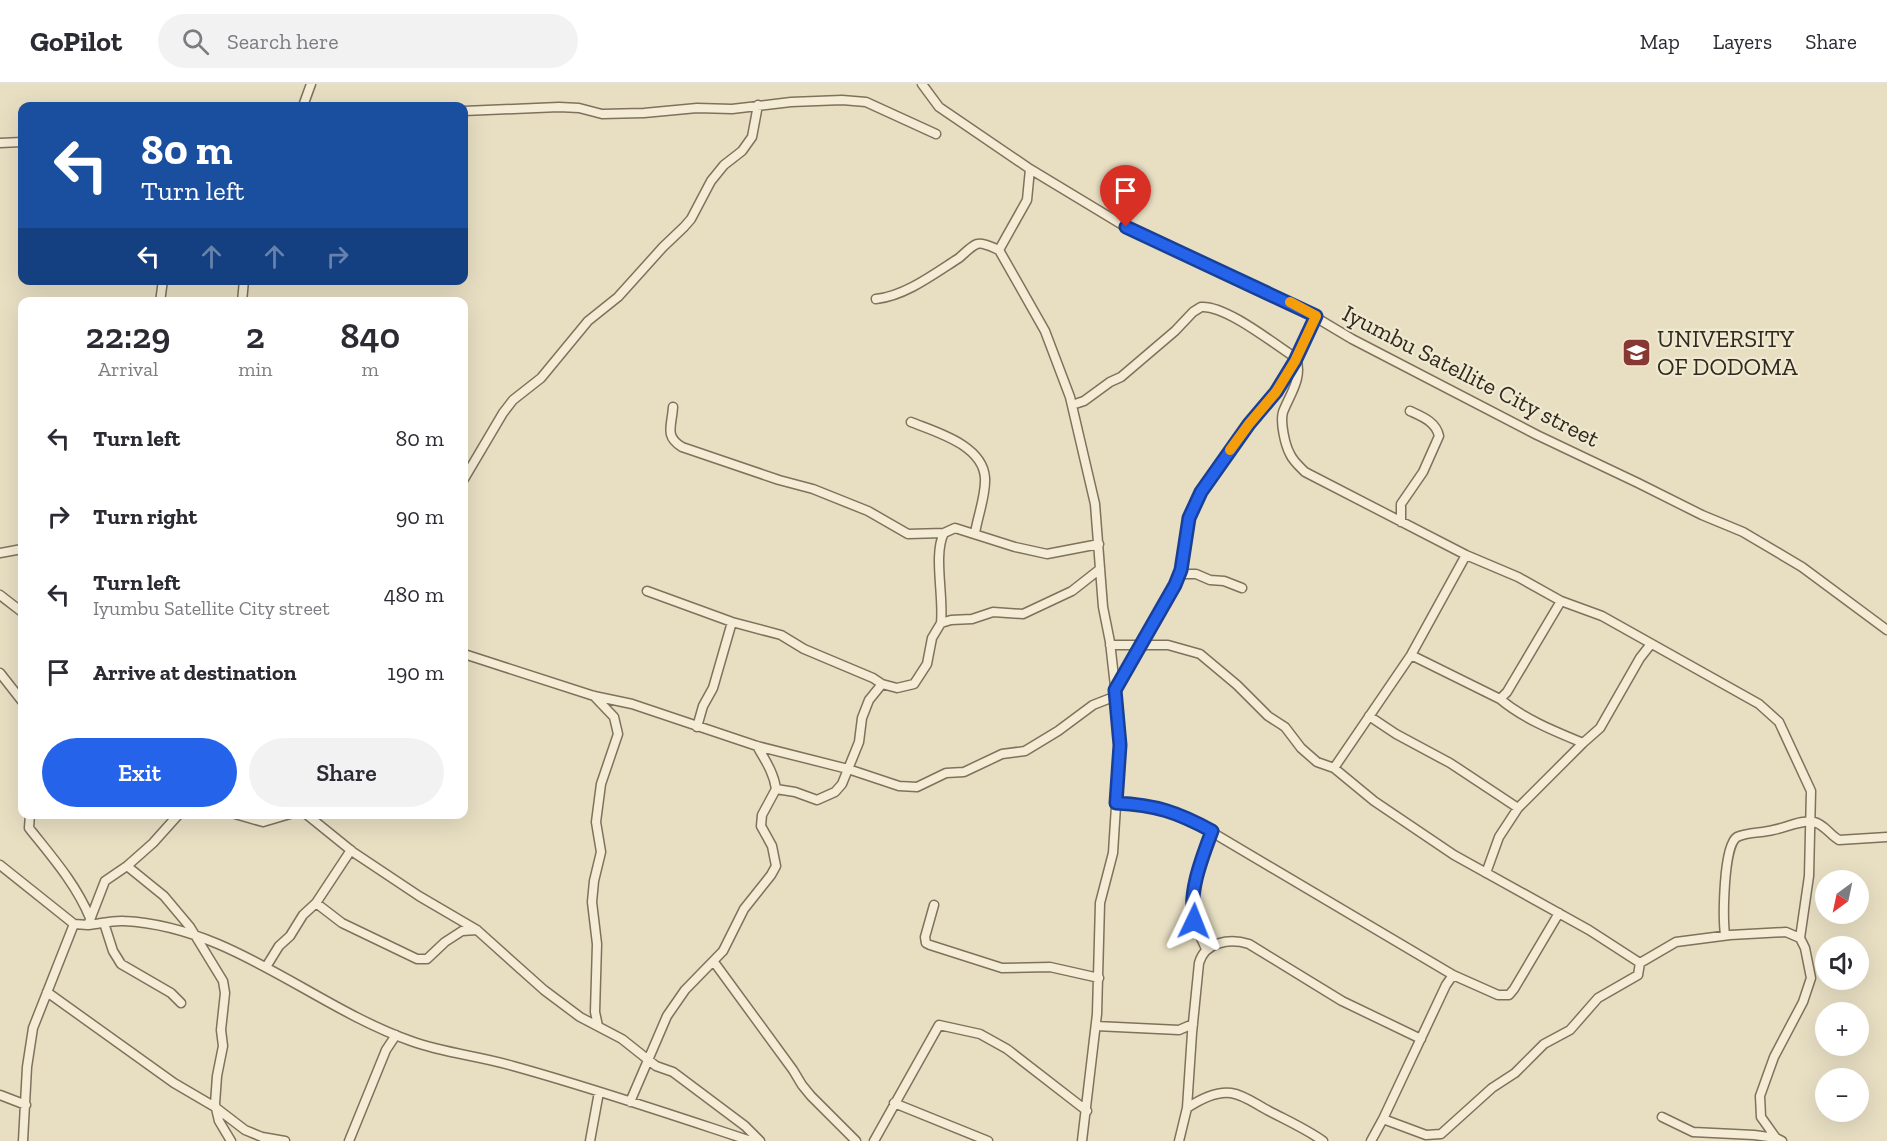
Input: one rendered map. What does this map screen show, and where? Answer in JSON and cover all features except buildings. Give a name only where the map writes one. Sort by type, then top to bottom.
[{"type":"street","points":[[304,102],[310,84]]},
{"type":"street","name":"Iyumbu Satellite City street","points":[[922,84],[939,107],[1030,169],[1126,227],[1316,316],[1352,339],[1537,435],[1702,515],[1743,532],[1802,567],[1887,630]]},
{"type":"street","points":[[468,111],[559,107],[579,108],[602,114],[645,113],[697,108],[732,109],[801,102],[860,101],[936,134]]},
{"type":"street","points":[[468,471],[513,400],[541,378],[588,321],[618,297],[691,219],[711,181],[724,165],[742,151],[752,137],[758,105]]},
{"type":"street","points":[[0,143],[18,142]]},
{"type":"street","points":[[999,250],[1027,200],[1030,169]]},
{"type":"street","points":[[876,299],[890,298],[957,259],[976,244],[999,250],[1045,331],[1072,405],[1095,504],[1103,608],[1116,693],[1120,745],[1113,853],[1100,903],[1096,1026],[1082,1141]]},
{"type":"street","points":[[1072,405],[1084,401],[1121,376],[1175,331],[1193,312],[1208,306],[1216,309],[1249,326],[1296,358],[1299,365],[1298,376],[1282,415],[1290,455],[1305,472],[1466,555],[1518,577],[1561,601],[1602,616],[1760,704],[1779,722],[1812,791],[1809,876],[1800,938],[1805,948],[1811,978],[1803,1002],[1774,1057],[1760,1096],[1761,1118],[1779,1139]]},
{"type":"street","points":[[468,655],[594,696],[632,704],[757,746],[848,769],[899,786],[917,787],[946,773],[964,772],[1002,754],[1025,751],[1058,731],[1093,705],[1116,693],[1179,574],[1184,556],[1185,532],[1201,492],[1249,424],[1272,399],[1296,358],[1316,316]]},
{"type":"street","points":[[673,407],[670,434],[673,442],[682,447],[779,480],[813,489],[868,511],[908,534],[944,532],[955,528],[1015,547],[1047,554],[1099,544]]},
{"type":"street","points":[[1401,522],[1401,504],[1423,472],[1439,436],[1431,422],[1410,411]]},
{"type":"street","points":[[911,422],[951,437],[979,459],[985,479],[975,533]]},
{"type":"street","points":[[647,591],[732,622],[781,635],[804,649],[882,684],[897,688],[914,684],[927,664],[932,638],[941,623],[939,542],[944,532]]},
{"type":"street","points":[[0,553],[18,550]]},
{"type":"street","points":[[1334,768],[1411,655],[1466,555]]},
{"type":"street","points":[[941,623],[951,620],[972,620],[993,612],[1023,614],[1072,591],[1100,569]]},
{"type":"street","points":[[1179,574],[1196,574],[1242,588]]},
{"type":"street","points":[[0,595],[18,609]]},
{"type":"street","points":[[1500,699],[1507,692],[1561,601]]},
{"type":"street","points":[[697,727],[703,706],[713,688],[732,622]]},
{"type":"street","points":[[1486,873],[1499,837],[1518,808],[1600,728],[1640,658],[1651,644]]},
{"type":"street","points":[[1110,645],[1168,645],[1200,654],[1238,685],[1268,716],[1285,728],[1301,748],[1317,762],[1334,768],[1374,801],[1454,855],[1559,913],[1640,963]]},
{"type":"street","points":[[1411,655],[1500,699],[1512,709],[1551,729],[1583,743]]},
{"type":"street","points":[[0,672],[18,697]]},
{"type":"street","points":[[776,789],[795,792],[817,800],[835,792],[842,784],[859,742],[862,718],[869,700],[882,684]]},
{"type":"street","points":[[594,696],[614,717],[618,734],[601,784],[596,822],[601,852],[592,902],[597,944],[595,1012],[598,1026]]},
{"type":"street","points":[[1369,716],[1396,734],[1450,763],[1518,808]]},
{"type":"street","points":[[630,1102],[665,1019],[678,999],[728,944],[744,909],[776,866],[772,846],[761,826],[762,815],[776,789],[775,780],[757,746]]},
{"type":"street","points":[[1116,803],[1147,804],[1173,812],[1212,831],[1453,975],[1498,995],[1509,995],[1514,989],[1559,913]]},
{"type":"street","points":[[30,819],[29,828],[82,898],[89,922]]},
{"type":"street","points":[[89,922],[105,881],[127,866],[153,843],[175,819]]},
{"type":"street","points":[[252,819],[263,822],[273,819]]},
{"type":"street","points":[[312,819],[351,850],[419,896],[477,930],[544,990],[580,1017],[622,1039],[656,1066],[673,1071],[760,1141]]},
{"type":"street","points":[[1725,935],[1723,916],[1729,856],[1732,842],[1738,837],[1761,834],[1811,821],[1820,824],[1839,840],[1887,837]]},
{"type":"street","points":[[1206,949],[1191,909],[1200,861],[1212,831]]},
{"type":"street","points":[[266,967],[303,915],[316,903],[351,850]]},
{"type":"street","points":[[0,865],[74,924],[122,920],[165,926],[239,953],[351,1014],[396,1035],[466,1056],[511,1065],[751,1141]]},
{"type":"street","points":[[127,866],[164,896],[195,936],[219,971],[225,984],[221,1030],[223,1046],[217,1076],[215,1107],[219,1121],[231,1141]]},
{"type":"street","points":[[316,903],[342,923],[417,959],[427,959],[462,930],[477,930]]},
{"type":"street","points":[[934,905],[925,937],[926,942],[930,945],[1002,968],[1050,966],[1098,978]]},
{"type":"street","points":[[104,923],[113,951],[121,964],[171,993],[182,1003]]},
{"type":"street","points":[[23,1141],[27,1068],[33,1028],[74,924]]},
{"type":"street","points":[[1640,963],[1676,942],[1725,935],[1786,932],[1800,938]]},
{"type":"street","points":[[1179,1141],[1187,1108],[1199,963],[1206,949],[1238,940],[1249,944],[1342,1001],[1421,1039]]},
{"type":"street","points":[[714,962],[794,1070],[802,1085],[856,1141]]},
{"type":"street","points":[[1383,1119],[1426,1135],[1441,1134],[1492,1088],[1515,1073],[1544,1044],[1570,1030],[1598,998],[1638,975],[1640,963]]},
{"type":"street","points":[[1371,1141],[1453,975]]},
{"type":"street","points":[[47,992],[174,1083],[215,1107],[245,1130],[262,1137],[285,1141]]},
{"type":"street","points":[[1096,1026],[1179,1030],[1193,1024]]},
{"type":"street","points":[[874,1141],[939,1025],[980,1034],[1007,1049],[1087,1112]]},
{"type":"street","points":[[349,1141],[386,1050],[396,1035]]},
{"type":"street","points":[[590,1141],[599,1092]]},
{"type":"street","points":[[1187,1108],[1198,1100],[1220,1093],[1231,1093],[1246,1098],[1304,1128],[1323,1141]]},
{"type":"street","points":[[0,1095],[26,1106]]},
{"type":"street","points":[[894,1103],[988,1141]]},
{"type":"street","points":[[1662,1117],[1693,1132],[1724,1132],[1779,1139]]},
{"type":"slow traffic","points":[[1230,450],[1276,392],[1295,361],[1316,316],[1290,302]]},
{"type":"place","name":"UNIVERSITY OF DODOMA","points":[[1636,353]]},
{"type":"route","points":[[1126,227],[1224,274],[1295,304],[1316,316],[1295,361],[1276,392],[1249,424],[1201,492],[1185,532],[1184,556],[1175,585],[1115,690],[1120,745],[1116,803],[1147,804],[1173,812],[1212,831],[1200,861],[1191,909],[1194,921]]}]
